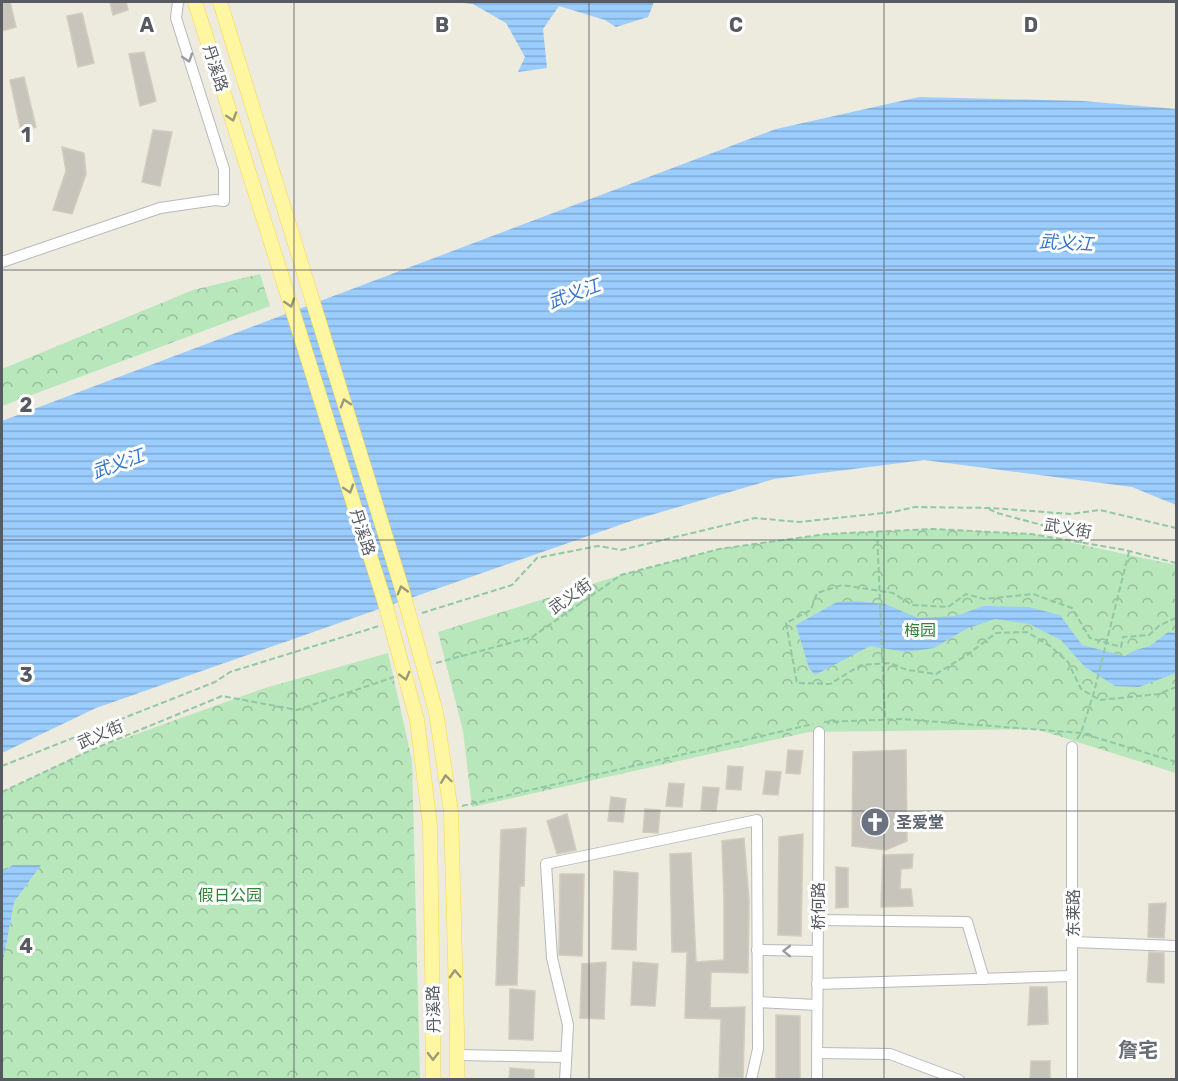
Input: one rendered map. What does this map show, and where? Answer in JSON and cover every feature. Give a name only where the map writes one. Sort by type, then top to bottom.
[{"type":"main road","name":"丹溪路","points":[[195,2],[385,603],[417,720],[430,825],[433,1080]]},
{"type":"main road","name":"丹溪路","points":[[220,2],[399,578],[436,712],[451,812],[457,1080]]},
{"type":"street","points":[[2,262],[160,208],[215,200],[224,201],[224,169],[176,18],[178,2]]},
{"type":"street","name":"桥何路","points":[[817,1080],[819,732]]},
{"type":"street","name":"东莱路","points":[[1072,747],[1072,1080]]},
{"type":"street","points":[[565,1080],[568,1025],[552,958],[546,864],[757,820],[758,1049],[751,1080]]},
{"type":"street","points":[[818,920],[967,922],[984,979]]},
{"type":"street","points":[[1073,942],[1176,946]]},
{"type":"street","points":[[757,950],[817,951]]},
{"type":"street","points":[[817,984],[1072,976]]},
{"type":"street","points":[[758,1002],[817,1005]]},
{"type":"street","points":[[817,1053],[890,1054],[959,1080]]},
{"type":"street","points":[[457,1054],[566,1057]]},
{"type":"path","points":[[414,615],[512,585],[537,558],[598,546],[621,550],[755,518],[799,522],[893,512],[915,507],[987,508],[1071,514],[1100,510],[1176,528]]},
{"type":"path","points":[[987,508],[997,513],[1079,535],[1081,543]]},
{"type":"path","name":"武义街","points":[[434,664],[532,637],[621,575],[719,549],[826,534],[933,529],[1030,534],[1176,563]]},
{"type":"path","points":[[877,531],[885,720]]},
{"type":"path","points":[[1072,747],[1081,733],[1093,694],[1129,552]]},
{"type":"path","points":[[1176,618],[1160,625],[1149,635],[1123,638],[1122,647],[1090,638],[1072,608],[1033,594],[984,599],[966,594],[948,607],[912,605],[893,593],[842,585],[818,593],[811,610],[786,623],[797,683],[830,684],[861,665],[882,663],[890,663],[907,670],[936,674],[967,655],[996,633],[1027,632],[1050,646],[1068,662],[1081,690],[1093,694],[1100,700],[1159,694],[1176,687]]},
{"type":"path","points":[[2,766],[215,682],[230,672],[381,625]]},
{"type":"path","name":"武义街","points":[[2,792],[88,751],[222,696],[297,710],[400,675]]},
{"type":"green space","points":[[260,274],[270,306],[2,406],[2,369],[193,290]]},
{"type":"green space","name":"梅园","points":[[933,529],[1031,534],[1176,565],[1176,773],[1036,729],[809,732],[472,807],[463,731],[438,632],[621,575],[719,549],[826,534]]},
{"type":"green space","name":"假日公园","points":[[388,653],[412,761],[420,1079],[2,1079],[2,792],[89,751],[265,688]]},
{"type":"water","points":[[452,2],[654,2],[648,17],[616,27],[605,20],[559,6],[543,29],[547,68],[518,72],[525,57],[506,23],[473,4]]},
{"type":"water","name":"武义江","points":[[919,97],[1083,101],[1176,109],[1176,505],[1132,487],[924,460],[774,479],[634,520],[96,708],[2,753],[2,421],[776,129]]},
{"type":"water","points":[[837,602],[885,604],[918,618],[956,616],[984,606],[1028,607],[1060,615],[1082,645],[1125,656],[1150,646],[1168,632],[1176,633],[1176,673],[1139,687],[1115,686],[1085,667],[1061,640],[1029,624],[995,619],[966,629],[934,648],[906,652],[870,646],[815,675],[809,668],[796,625]]},
{"type":"water","points":[[13,865],[41,865],[14,902],[2,967],[2,872]]},
{"type":"building","points":[[2,2],[10,2],[16,27],[2,31]]},
{"type":"building","points":[[110,2],[126,2],[128,10],[113,15]]},
{"type":"building","points":[[82,13],[94,63],[78,67],[67,16]]},
{"type":"building","points":[[144,52],[156,101],[140,106],[129,54]]},
{"type":"building","points":[[24,77],[36,127],[21,131],[10,80]]},
{"type":"building","points":[[153,130],[172,132],[160,186],[142,182]]},
{"type":"building","points":[[62,147],[84,153],[86,174],[72,214],[53,210],[66,171]]},
{"type":"building","points":[[788,750],[803,751],[800,774],[786,773]]},
{"type":"building","points":[[906,750],[907,841],[886,850],[852,846],[853,752]]},
{"type":"building","points":[[728,766],[743,767],[741,790],[726,789]]},
{"type":"building","points":[[766,771],[781,772],[778,795],[763,794]]},
{"type":"building","points":[[669,783],[684,784],[682,807],[666,806]]},
{"type":"building","points":[[703,787],[719,788],[716,811],[701,810]]},
{"type":"building","points":[[611,797],[626,799],[623,822],[608,821]]},
{"type":"building","points":[[645,809],[660,810],[658,833],[643,832]]},
{"type":"building","points":[[567,814],[576,850],[557,854],[547,821]]},
{"type":"building","points":[[526,828],[524,886],[520,886],[517,985],[496,985],[501,830]]},
{"type":"building","points":[[803,834],[801,936],[778,935],[779,837]]},
{"type":"building","points":[[744,838],[749,900],[748,973],[711,972],[710,1008],[745,1007],[743,1078],[719,1077],[721,1019],[685,1018],[687,952],[672,952],[670,854],[691,853],[696,962],[724,960],[722,841]]},
{"type":"building","points":[[913,854],[912,868],[901,869],[900,889],[911,889],[913,906],[881,907],[883,855]]},
{"type":"building","points":[[836,867],[848,868],[848,907],[836,908]]},
{"type":"building","points":[[614,871],[638,873],[636,950],[612,949]]},
{"type":"building","points":[[560,874],[584,874],[582,956],[559,955]]},
{"type":"building","points":[[1166,903],[1164,938],[1148,937],[1149,904]]},
{"type":"building","points":[[1149,952],[1164,953],[1164,983],[1147,982]]},
{"type":"building","points":[[606,962],[604,1019],[580,1018],[582,964]]},
{"type":"building","points":[[633,962],[658,964],[655,1006],[631,1005]]},
{"type":"building","points":[[1030,987],[1047,987],[1048,1024],[1028,1025]]},
{"type":"building","points":[[510,989],[535,991],[533,1040],[509,1039]]},
{"type":"building","points":[[776,1015],[800,1016],[800,1080],[776,1080]]},
{"type":"building","points":[[1031,1061],[1050,1061],[1050,1080],[1030,1080]]},
{"type":"building","points":[[510,1068],[534,1070],[534,1080],[509,1080]]},
{"type":"place","name":"圣爱堂","points":[[875,822]]},
{"type":"district","name":"詹宅","points":[[1138,1050]]}]
